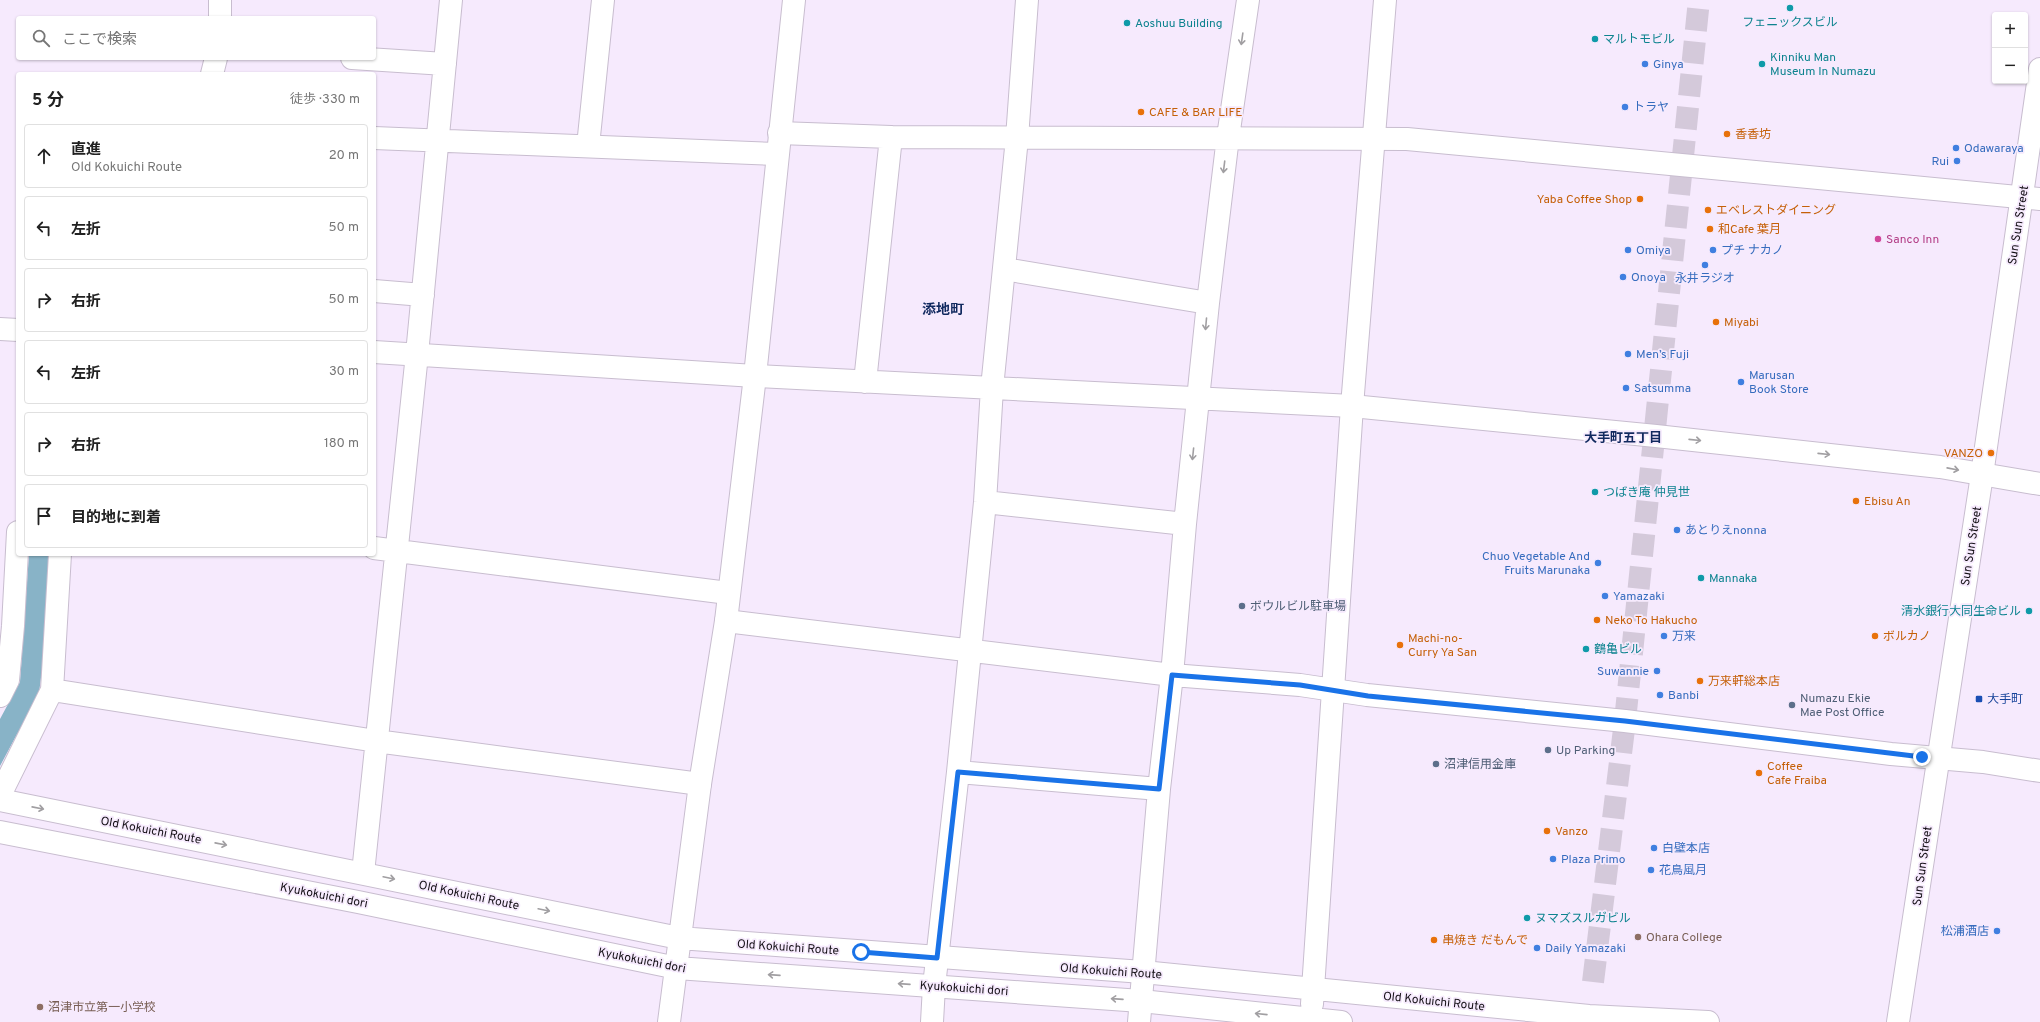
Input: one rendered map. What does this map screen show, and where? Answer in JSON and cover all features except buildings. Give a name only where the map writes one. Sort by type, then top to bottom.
[{"type":"street","points":[[220,0],[220,16]]},
{"type":"street","points":[[363,873],[423,295],[451,0]]},
{"type":"street","points":[[588,146],[603,0]]},
{"type":"street","points":[[669,1022],[700,784],[726,621],[728,593],[755,376],[794,0]]},
{"type":"street","points":[[932,1022],[934,986],[958,772],[969,649],[985,502],[992,388],[1018,138],[1027,0]]},
{"type":"street","points":[[1139,1022],[1159,789],[1172,675],[1185,524],[1208,303],[1228,137],[1248,0]]},
{"type":"street","points":[[1310,1021],[1334,690],[1352,406],[1385,0]]},
{"type":"street","points":[[212,72],[216,60]]},
{"type":"street","points":[[376,60],[445,64]]},
{"type":"street","name":"Sun Sun Street","points":[[1898,1022],[1937,759],[1982,475],[1987,426],[2031,198],[2040,69]]},
{"type":"street","points":[[865,382],[891,137]]},
{"type":"street","points":[[376,138],[438,142],[588,146],[778,144],[891,137],[1374,137],[1668,162],[2031,198]]},
{"type":"street","points":[[1004,269],[1208,303]]},
{"type":"street","points":[[376,291],[423,295]]},
{"type":"street","points":[[0,329],[16,330]]},
{"type":"street","points":[[376,352],[755,376],[1199,397],[1352,406],[1656,436],[1940,467],[2040,484]]},
{"type":"street","points":[[985,502],[1185,524]]},
{"type":"street","points":[[0,696],[8,680],[13,626],[12,533]]},
{"type":"street","points":[[376,548],[728,593]]},
{"type":"street","points":[[0,795],[52,690],[60,556]]},
{"type":"street","points":[[726,621],[969,649],[1172,675],[1300,685],[1368,696],[1625,721],[1937,759],[1983,762],[2040,770]]},
{"type":"street","points":[[52,690],[376,741],[700,784]]},
{"type":"street","points":[[958,772],[1159,789]]},
{"type":"street","name":"Old Kokuichi Route","points":[[0,800],[679,938],[1143,972],[1589,1016],[1708,1022]]},
{"type":"street","name":"Kyukokuichi dori","points":[[0,832],[351,900],[677,968],[1141,1001],[1310,1021],[1341,1022]]},
{"type":"water","points":[[29,556],[49,556],[42,670],[39,693],[0,766],[0,719],[20,682]]},
{"type":"tunnel","points":[[1593,982],[1625,721],[1699,0]]},
{"type":"place","name":"フェニックスビル","points":[[1790,8]]},
{"type":"place","name":"Aoshuu Building","points":[[1127,23]]},
{"type":"place","name":"マルトモビル","points":[[1595,39]]},
{"type":"place","name":"Ginya","points":[[1645,64]]},
{"type":"place","name":"Kinniku Man Museum In Numazu","points":[[1762,64]]},
{"type":"place","name":"トラヤ","points":[[1625,107]]},
{"type":"place","name":"CAFE & BAR LIFE","points":[[1141,112]]},
{"type":"place","name":"香香坊","points":[[1727,134]]},
{"type":"place","name":"Odawaraya","points":[[1956,148]]},
{"type":"place","name":"Rui","points":[[1957,161]]},
{"type":"place","name":"Yaba Coffee Shop","points":[[1640,199]]},
{"type":"place","name":"エベレストダイニング","points":[[1708,210]]},
{"type":"place","name":"和Cafe 葉月","points":[[1710,229]]},
{"type":"place","name":"Sanco Inn","points":[[1878,239]]},
{"type":"place","name":"Omiya","points":[[1628,250]]},
{"type":"place","name":"プチ ナカノ","points":[[1713,250]]},
{"type":"place","name":"永井ラジオ","points":[[1705,265]]},
{"type":"place","name":"Onoya","points":[[1623,277]]},
{"type":"place","name":"Miyabi","points":[[1716,322]]},
{"type":"place","name":"Men’s Fuji","points":[[1628,354]]},
{"type":"place","name":"Marusan Book Store","points":[[1741,382]]},
{"type":"place","name":"Satsumma","points":[[1626,388]]},
{"type":"place","name":"VANZO","points":[[1991,453]]},
{"type":"place","name":"つばき庵 仲見世","points":[[1595,492]]},
{"type":"place","name":"Ebisu An","points":[[1856,501]]},
{"type":"place","name":"あとりえnonna","points":[[1677,530]]},
{"type":"place","name":"Chuo Vegetable And Fruits Marunaka","points":[[1598,563]]},
{"type":"place","name":"Mannaka","points":[[1701,578]]},
{"type":"place","name":"Yamazaki","points":[[1605,596]]},
{"type":"place","name":"ボウルビル駐車場","points":[[1242,606]]},
{"type":"place","name":"清水銀行大同生命ビル","points":[[2029,611]]},
{"type":"place","name":"Neko To Hakucho","points":[[1597,620]]},
{"type":"place","name":"万来","points":[[1664,636]]},
{"type":"place","name":"ボルカノ","points":[[1875,636]]},
{"type":"place","name":"Machi-no- Curry Ya San","points":[[1400,645]]},
{"type":"place","name":"鶴亀ビル","points":[[1586,649]]},
{"type":"place","name":"Suwannie","points":[[1657,671]]},
{"type":"place","name":"万来軒総本店","points":[[1700,681]]},
{"type":"place","name":"Banbi","points":[[1660,695]]},
{"type":"place","name":"大手町","points":[[1979,699]]},
{"type":"place","name":"Numazu Ekie Mae Post Office","points":[[1792,705]]},
{"type":"place","name":"Up Parking","points":[[1548,750]]},
{"type":"place","name":"沼津信用金庫","points":[[1436,764]]},
{"type":"place","name":"Coffee Cafe Fraiba","points":[[1759,773]]},
{"type":"place","name":"Vanzo","points":[[1547,831]]},
{"type":"place","name":"白壁本店","points":[[1654,848]]},
{"type":"place","name":"Plaza Primo","points":[[1553,859]]},
{"type":"place","name":"花鳥風月","points":[[1651,870]]},
{"type":"place","name":"ヌマズスルガビル","points":[[1527,918]]},
{"type":"place","name":"松浦酒店","points":[[1997,931]]},
{"type":"place","name":"Ohara College","points":[[1638,937]]},
{"type":"place","name":"串焼き だもんで","points":[[1434,940]]},
{"type":"place","name":"Daily Yamazaki","points":[[1537,948]]},
{"type":"place","name":"沼津市立第一小学校","points":[[40,1007]]},
{"type":"district","name":"添地町","points":[[943,309]]},
{"type":"district","name":"大手町五丁目","points":[[1623,437]]},
{"type":"route","points":[[861,952],[937,958],[958,772],[1159,789],[1172,675],[1300,685],[1368,696],[1625,721],[1922,757]]}]
